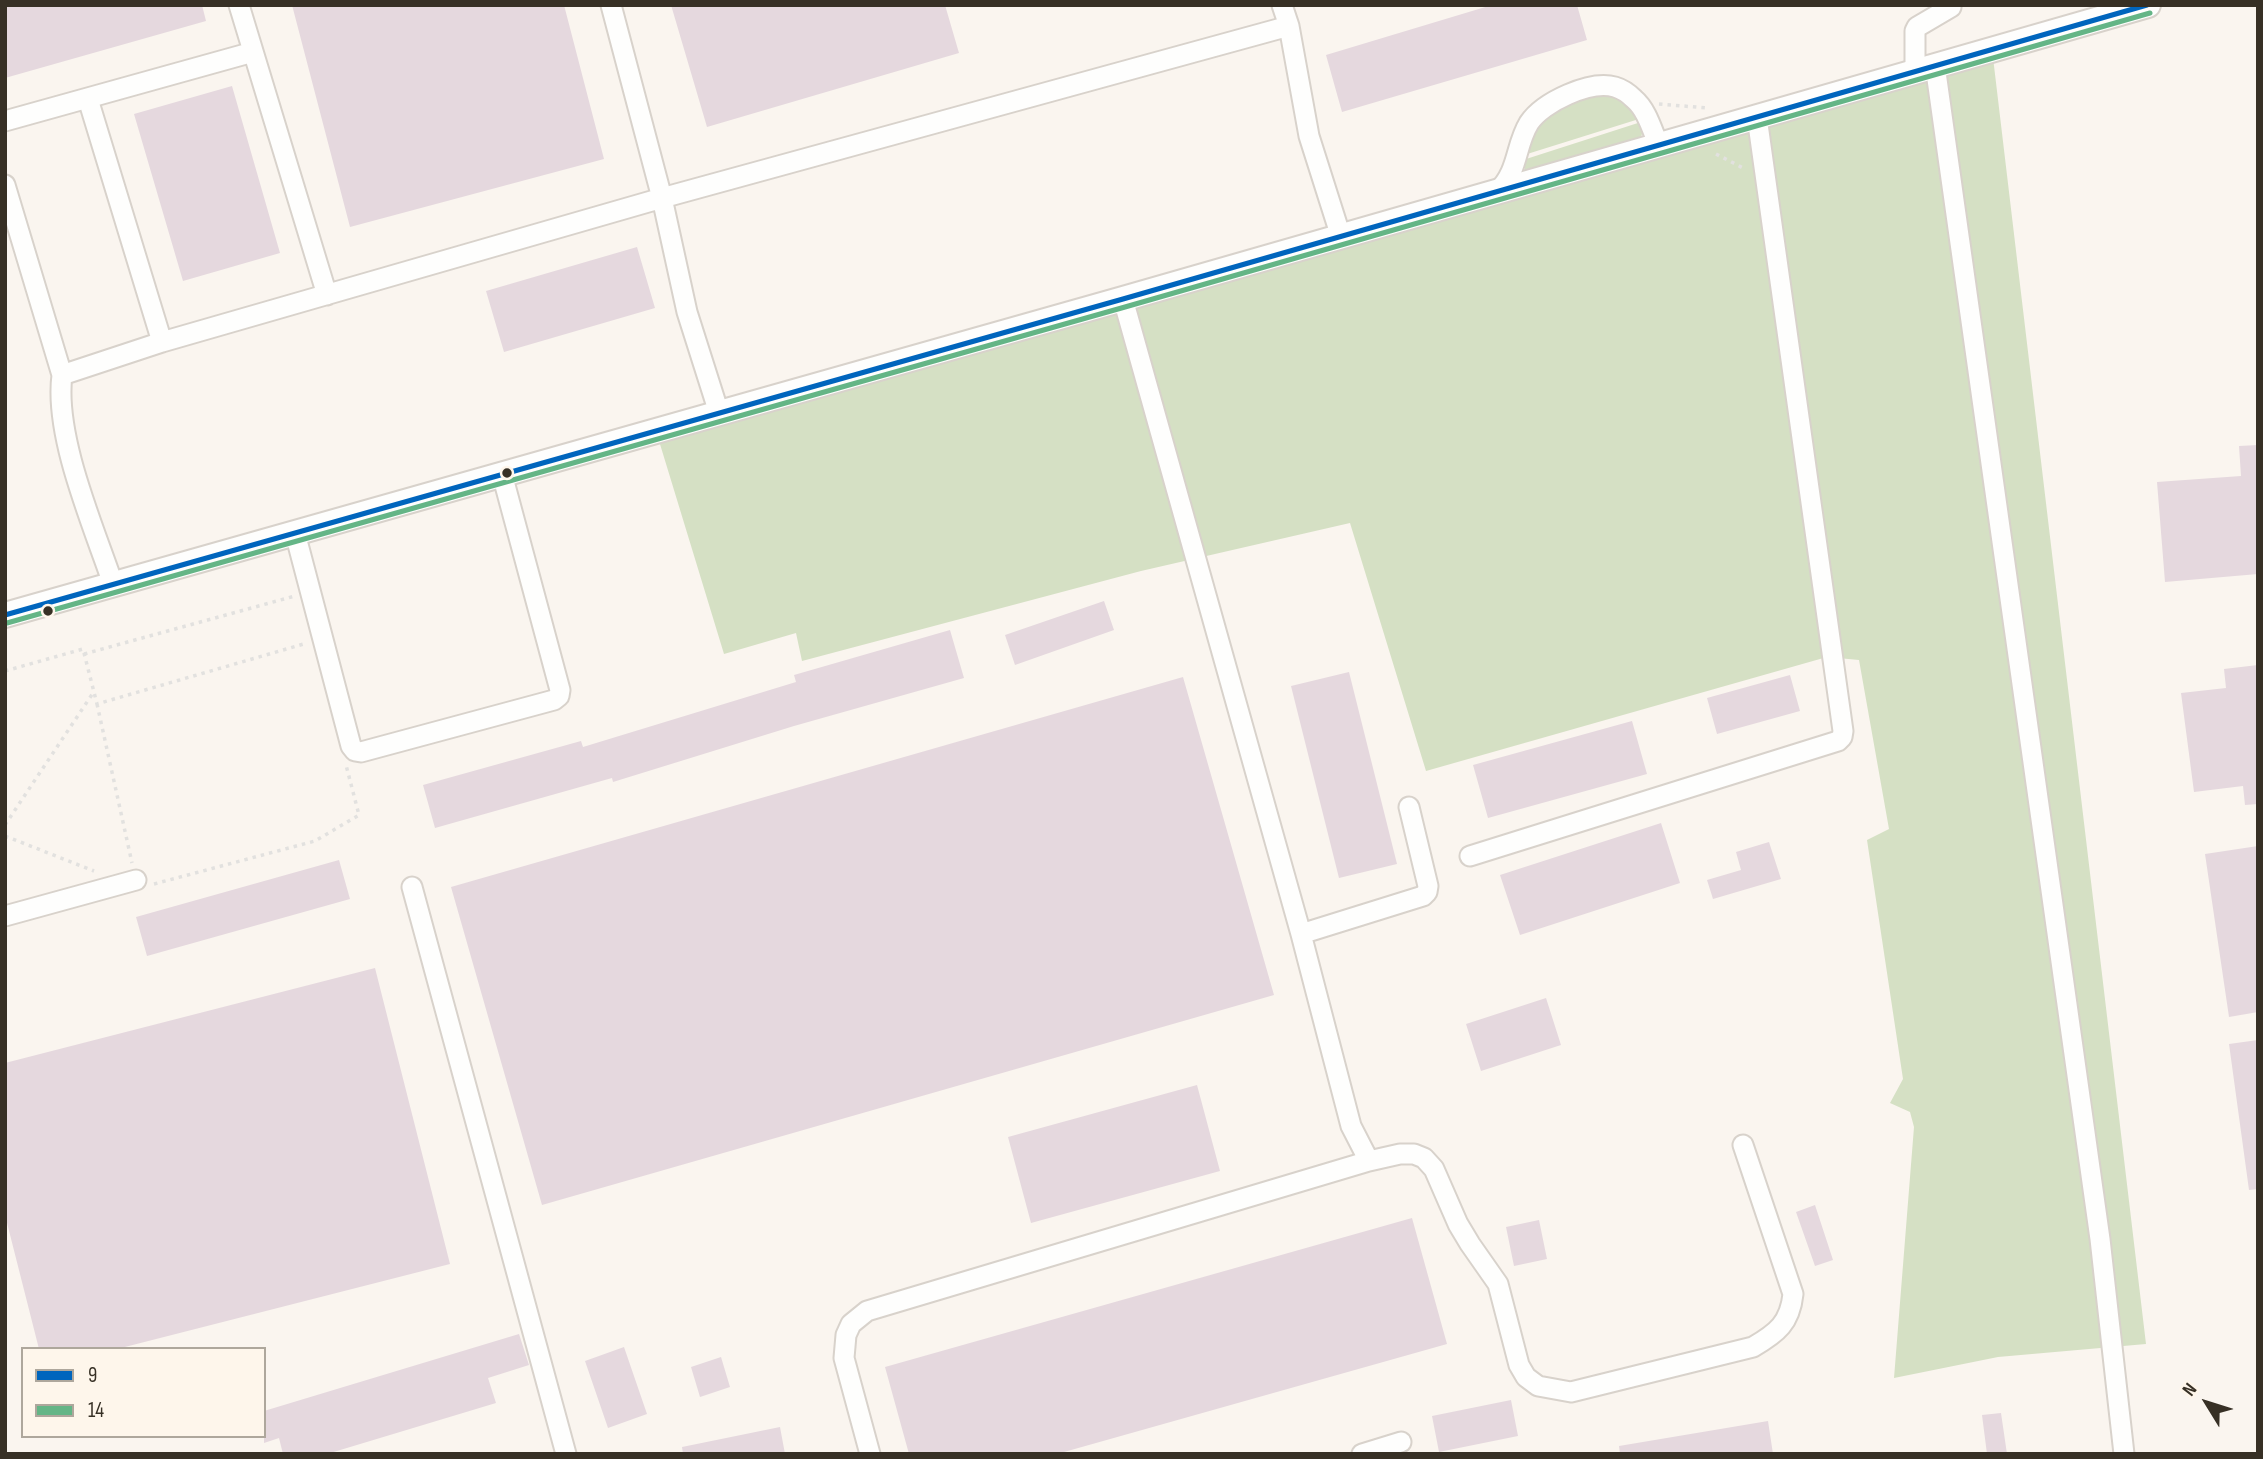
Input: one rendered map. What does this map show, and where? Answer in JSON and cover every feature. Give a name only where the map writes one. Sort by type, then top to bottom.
[{"type":"main road","points":[[5,615],[1123,299],[2148,5]]},
{"type":"lane","points":[[239,5],[327,295]]},
{"type":"lane","points":[[611,5],[662,198],[687,312],[719,413]]},
{"type":"lane","points":[[1282,5],[1289,26],[1309,135],[1341,236]]},
{"type":"lane","points":[[1951,7],[1917,27],[1915,41],[1925,68],[2100,1239],[2124,1454]]},
{"type":"lane","points":[[62,374],[162,342],[662,198],[1289,26]]},
{"type":"lane","points":[[5,121],[253,52]]},
{"type":"lane","points":[[1498,191],[1508,181],[1523,136],[1534,117],[1549,104],[1580,90],[1599,86],[1615,87],[1634,99],[1647,117],[1659,146]]},
{"type":"lane","points":[[88,99],[162,342]]},
{"type":"lane","points":[[1469,856],[1838,741],[1842,737],[1757,117]]},
{"type":"lane","points":[[5,185],[62,374],[60,394],[64,423],[79,485],[113,584]]},
{"type":"lane","points":[[1123,299],[1301,934],[1351,1126],[1369,1161]]},
{"type":"lane","points":[[295,533],[351,746],[355,751],[361,752],[554,700],[559,696],[560,690],[502,474]]},
{"type":"lane","points":[[1301,934],[1423,896],[1427,892],[1428,886],[1409,807]]},
{"type":"lane","points":[[5,916],[131,882]]},
{"type":"lane","points":[[412,887],[566,1454]]},
{"type":"lane","points":[[870,1454],[844,1358],[846,1335],[851,1324],[867,1311],[1400,1154],[1415,1154],[1424,1158],[1434,1169],[1464,1234],[1499,1284],[1519,1364],[1525,1377],[1538,1386],[1571,1392],[1753,1346],[1770,1337],[1782,1326],[1791,1311],[1793,1294],[1743,1145]]},
{"type":"lane","points":[[1362,1454],[1401,1442]]},
{"type":"path","points":[[1647,117],[1660,104],[1713,108]]},
{"type":"path","points":[[1716,154],[1735,162],[1766,182]]},
{"type":"path","points":[[84,654],[311,592]]},
{"type":"path","points":[[97,704],[323,639]]},
{"type":"path","points":[[5,671],[83,649],[97,704],[131,882]]},
{"type":"path","points":[[5,825],[94,691]]},
{"type":"path","points":[[5,836],[131,882],[138,888],[316,841],[359,815],[345,761]]},
{"type":"green space","points":[[1992,49],[2146,1344],[1998,1357],[1894,1378],[1914,1127],[1910,1112],[1890,1103],[1903,1079],[1867,840],[1889,829],[1859,660],[1827,657],[1426,771],[1350,523],[1141,571],[802,661],[796,633],[724,654],[656,431]]},
{"type":"green space","points":[[1604,94],[1622,97],[1639,119],[1524,155],[1534,128],[1546,116],[1576,102]]},
{"type":"green space","points":[[1641,122],[1641,137],[1630,145],[1529,174],[1525,171],[1523,160]]},
{"type":"building","points":[[5,5],[202,5],[206,21],[5,78]]},
{"type":"building","points":[[292,5],[564,5],[604,159],[350,227]]},
{"type":"building","points":[[671,5],[945,5],[959,53],[707,127]]},
{"type":"building","points":[[1492,5],[1577,5],[1587,40],[1342,112],[1326,55]]},
{"type":"building","points":[[232,86],[280,253],[183,281],[134,114]]},
{"type":"building","points":[[637,247],[655,308],[504,352],[486,291]]},
{"type":"building","points":[[2258,445],[2258,574],[2165,582],[2157,482],[2241,476],[2239,446]]},
{"type":"building","points":[[1104,601],[1114,630],[1015,665],[1005,635]]},
{"type":"building","points":[[950,630],[964,678],[794,726],[613,782],[612,778],[435,828],[423,785],[581,741],[583,747],[796,682],[794,675]]},
{"type":"building","points":[[2258,665],[2258,804],[2245,805],[2243,786],[2194,792],[2181,693],[2226,688],[2224,669]]},
{"type":"building","points":[[1349,672],[1397,864],[1339,878],[1291,686]]},
{"type":"building","points":[[1790,675],[1800,711],[1717,734],[1707,698]]},
{"type":"building","points":[[1183,677],[1274,995],[542,1205],[451,887]]},
{"type":"building","points":[[1632,721],[1647,774],[1488,818],[1473,765]]},
{"type":"building","points":[[1661,823],[1680,883],[1520,935],[1500,875]]},
{"type":"building","points":[[1769,842],[1781,879],[1713,899],[1707,880],[1741,870],[1736,852]]},
{"type":"building","points":[[2258,846],[2258,1012],[2229,1017],[2205,854]]},
{"type":"building","points":[[339,860],[350,899],[147,956],[136,917]]},
{"type":"building","points":[[375,968],[450,1264],[125,1347],[38,1347],[5,1215],[5,1063]]},
{"type":"building","points":[[1546,998],[1561,1045],[1481,1071],[1466,1024]]},
{"type":"building","points":[[2258,1040],[2258,1189],[2249,1190],[2229,1044]]},
{"type":"building","points":[[1197,1085],[1220,1171],[1031,1223],[1008,1137]]},
{"type":"building","points":[[1815,1205],[1833,1260],[1815,1266],[1796,1212]]},
{"type":"building","points":[[1412,1218],[1447,1344],[1057,1454],[909,1454],[885,1367]]},
{"type":"building","points":[[1539,1220],[1547,1259],[1514,1266],[1506,1227]]},
{"type":"building","points":[[519,1334],[529,1365],[488,1378],[496,1403],[327,1454],[283,1454],[279,1438],[264,1443],[266,1410]]},
{"type":"building","points":[[624,1347],[647,1414],[608,1428],[585,1361]]},
{"type":"building","points":[[721,1357],[730,1387],[700,1397],[691,1367]]},
{"type":"building","points":[[1511,1400],[1518,1436],[1439,1452],[1432,1416]]},
{"type":"building","points":[[2001,1413],[2007,1454],[1987,1454],[1982,1415]]},
{"type":"building","points":[[1768,1421],[1773,1454],[1620,1454],[1619,1446]]},
{"type":"building","points":[[780,1427],[785,1454],[683,1454],[682,1447]]},
{"type":"transit line","name":"9","points":[[5,615],[1123,299],[2147,5]]},
{"type":"transit line","name":"14","points":[[7,623],[1125,307],[2150,13]]}]
